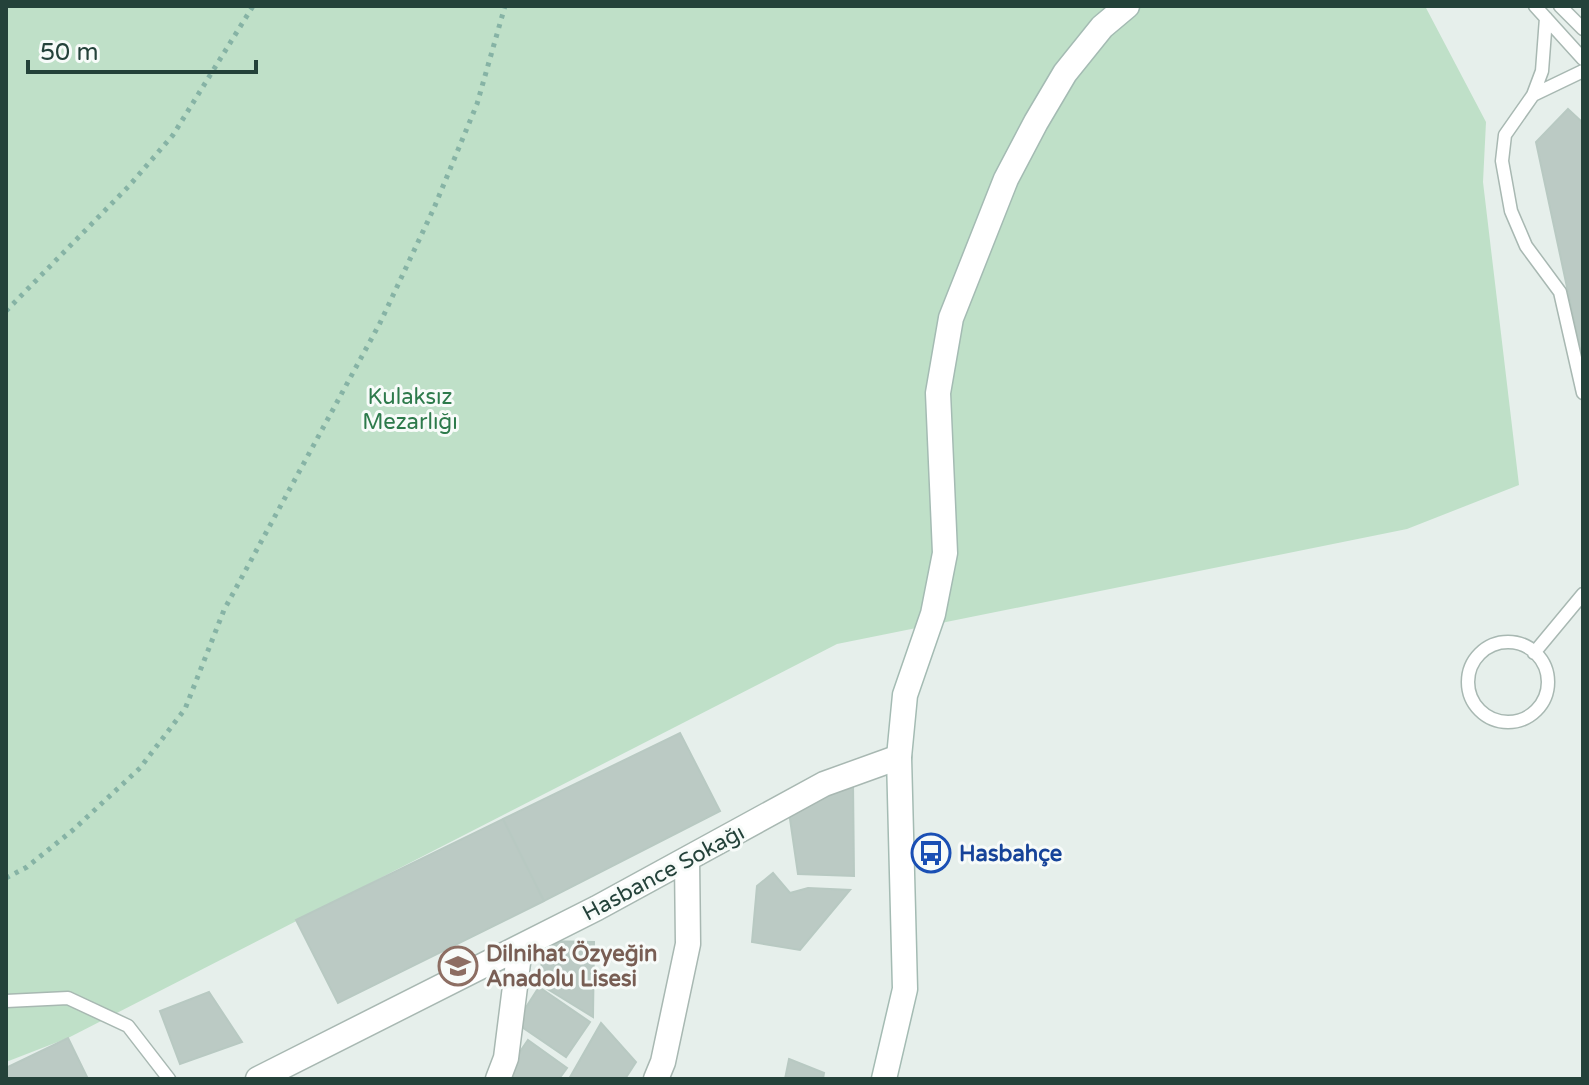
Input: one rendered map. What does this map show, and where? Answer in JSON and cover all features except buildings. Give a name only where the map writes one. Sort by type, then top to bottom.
[{"type":"street","points":[[884,1079],[905,989],[899,757],[905,695],[933,614],[945,553],[938,393],[951,318],[1006,179],[1036,122],[1065,73],[1102,27],[1127,6]]},
{"type":"street","name":"Hasbance Sokağı","points":[[258,1079],[520,947],[824,784],[899,757]]},
{"type":"street","points":[[656,1079],[663,1062],[688,944],[687,859]]},
{"type":"street","points":[[498,1079],[506,1058],[520,947]]},
{"type":"lane","points":[[1535,6],[1583,59]]},
{"type":"lane","points":[[1560,6],[1583,29]]},
{"type":"lane","points":[[1546,18],[1542,71],[1533,95],[1505,135],[1502,161],[1511,211],[1526,246],[1560,292],[1583,393]]},
{"type":"lane","points":[[1533,95],[1583,71]]},
{"type":"lane","points":[[1534,653],[1583,594]]},
{"type":"lane","points":[[1508,642],[1526,646],[1534,653],[1547,673],[1547,691],[1540,707],[1525,718],[1508,722],[1490,718],[1476,706],[1469,690],[1469,672],[1477,656],[1491,645],[1508,642]]},
{"type":"lane","points":[[6,1001],[68,998],[128,1026],[169,1079]]},
{"type":"path","points":[[6,311],[129,186],[173,135],[253,6]]},
{"type":"path","points":[[6,878],[27,867],[73,830],[140,768],[185,709],[224,610],[380,323],[434,208],[477,104],[505,6]]},
{"type":"green space","name":"Kulaksız Mezarlığı","points":[[6,6],[1425,6],[1486,122],[1483,182],[1519,485],[1407,529],[837,644],[68,1038],[6,1062]]},
{"type":"place","name":"Hasbahçe","points":[[931,853]]},
{"type":"place","name":"Dilnihat Özyeğin Anadolu Lisesi","points":[[458,966]]}]
